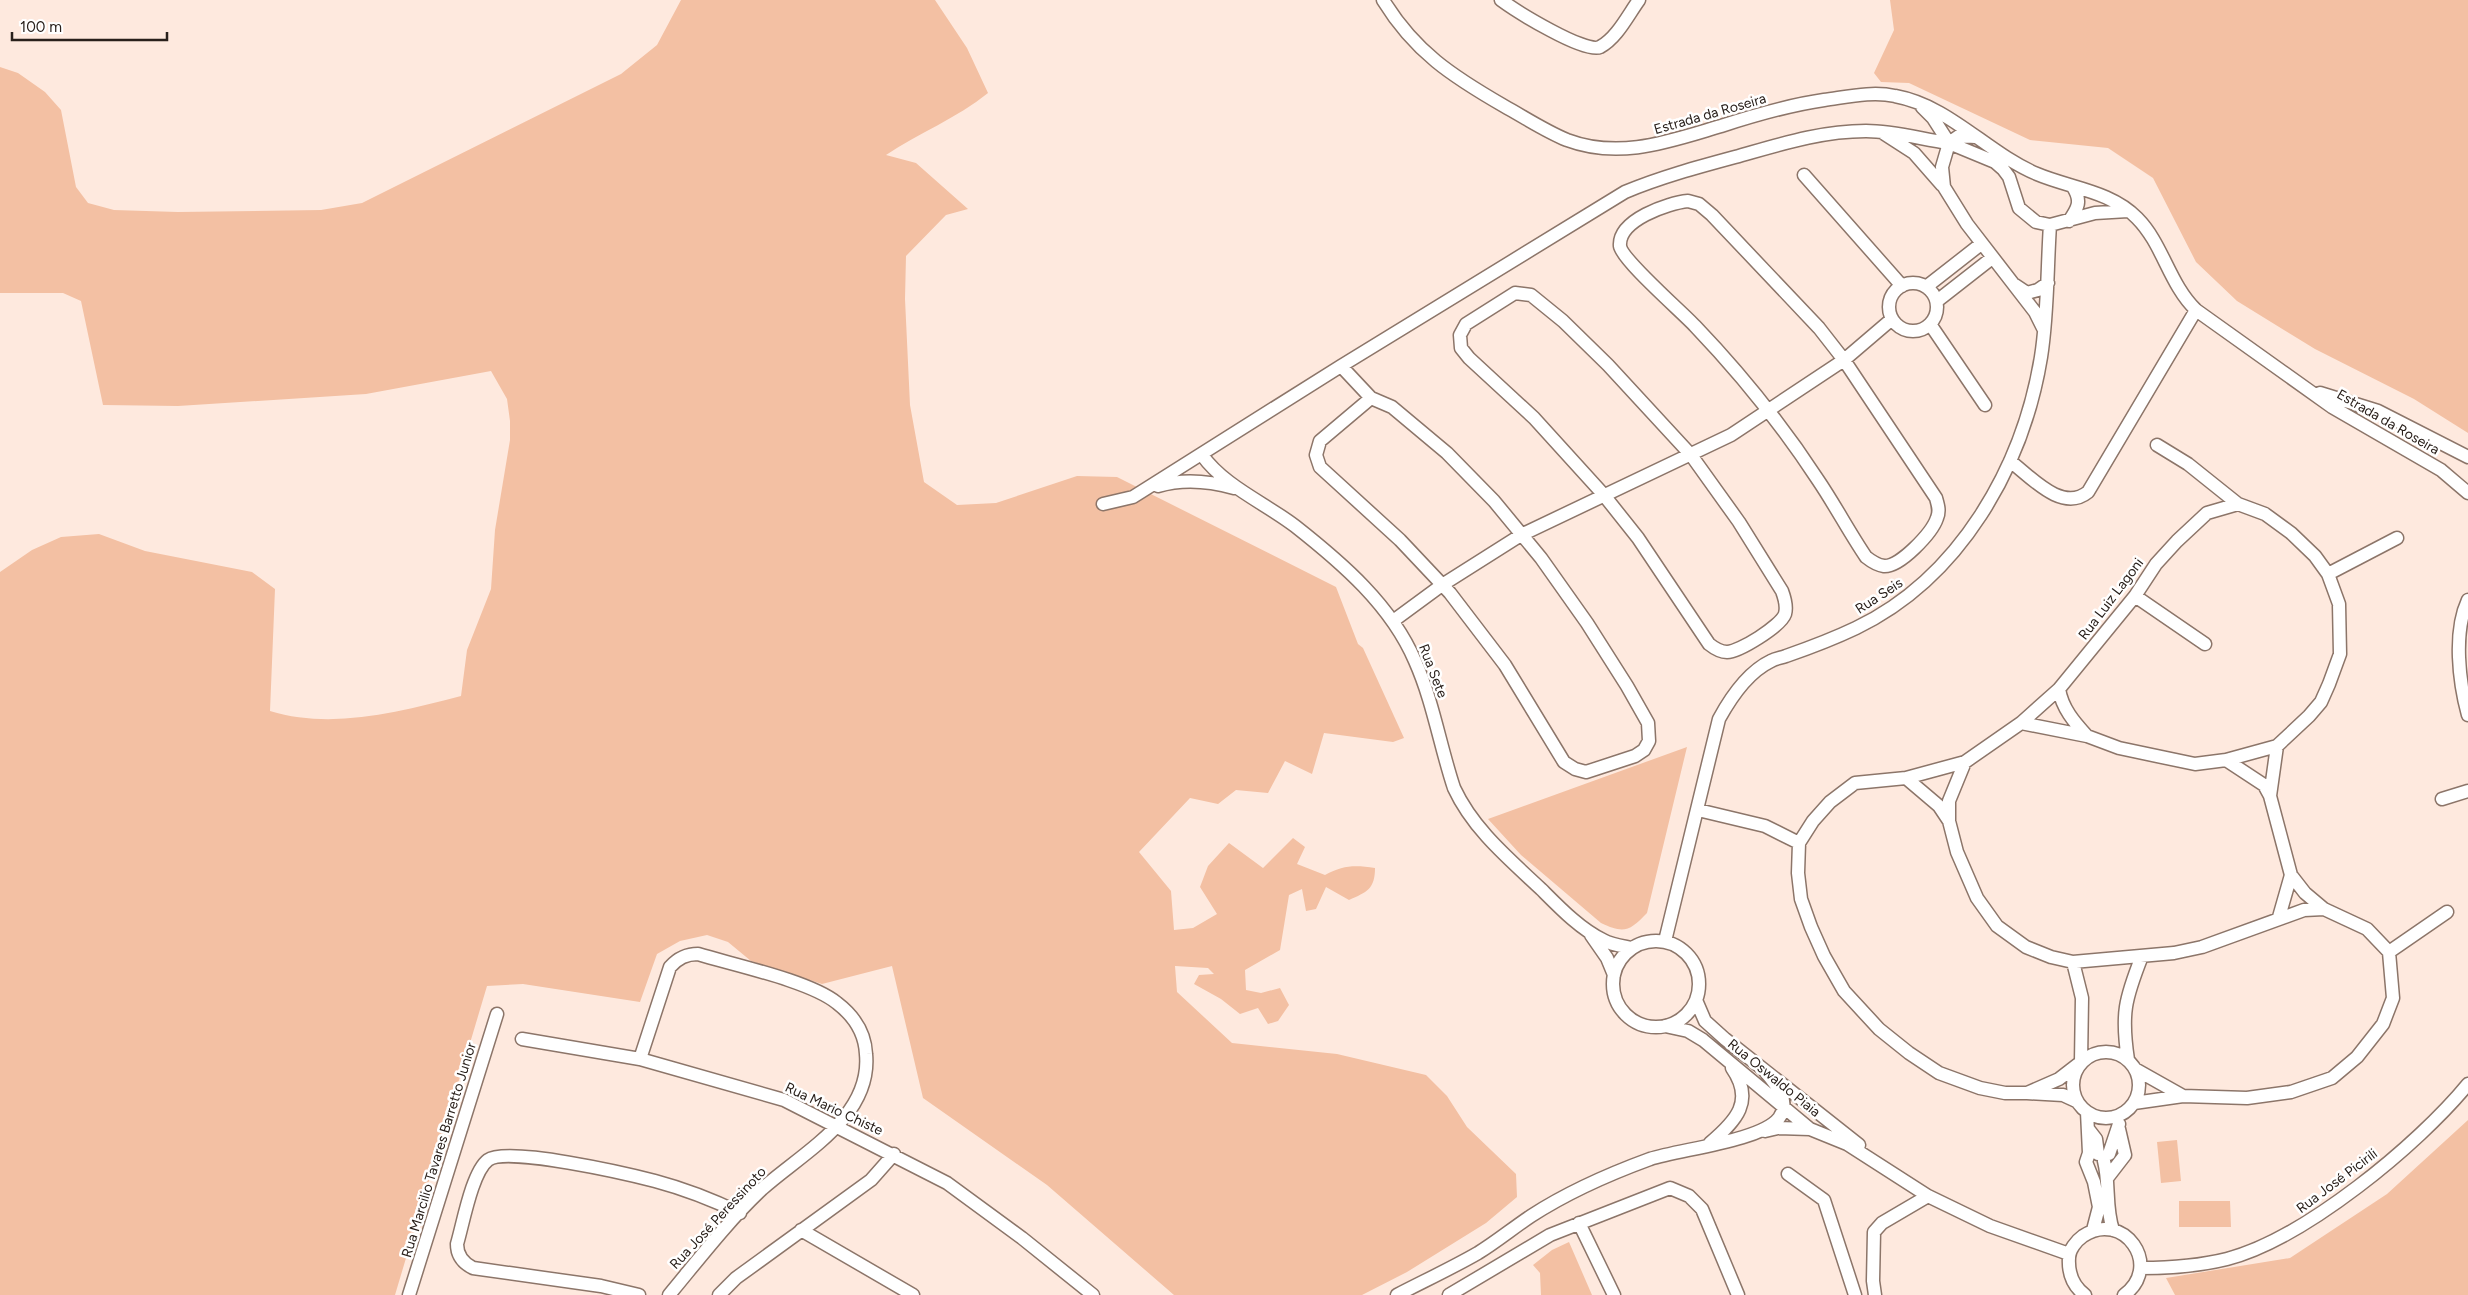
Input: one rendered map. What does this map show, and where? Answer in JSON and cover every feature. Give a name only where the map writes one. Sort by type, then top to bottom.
[{"type":"street","name":"Estrada da Roseira","points":[[1383,0],[1395,20],[1415,44],[1437,65],[1462,82],[1568,140],[1596,147],[1626,149],[1653,146],[1767,112],[1815,102],[1876,94],[1892,95],[1936,110],[2024,168],[2114,201],[2130,211],[2144,225],[2178,290],[2196,310],[2360,425],[2441,470],[2468,493]]},
{"type":"street","points":[[1501,0],[1564,37],[1590,48],[1598,48],[1610,39],[1639,0]]},
{"type":"street","name":"Estrada da Roseira","points":[[1916,102],[1932,118],[1949,142]]},
{"type":"street","points":[[1104,504],[1133,497],[1148,488],[1584,216],[1633,189],[1692,169],[1815,135],[1835,132],[1898,133],[1919,139],[1949,142],[1994,162],[2009,176],[2016,203],[2024,213],[2036,222],[2050,225],[2104,212],[2130,211]]},
{"type":"street","points":[[1881,132],[1914,153],[1944,187],[1981,244],[2035,312],[2044,330]]},
{"type":"street","points":[[1944,187],[1942,167],[1949,142],[1958,136],[1975,136]]},
{"type":"street","points":[[2012,186],[2015,176],[2024,168]]},
{"type":"street","points":[[1804,175],[1902,286]]},
{"type":"street","points":[[2069,221],[2079,203],[2079,198],[2073,187]]},
{"type":"street","points":[[1688,201],[1699,204],[1796,301],[1844,360],[1938,503],[1938,513],[1935,522],[1906,557],[1894,564],[1885,566],[1866,557],[1817,479],[1768,411],[1699,330],[1624,256],[1621,250],[1620,239],[1630,224],[1674,203],[1688,201]]},
{"type":"street","name":"Rua Seis","points":[[1665,942],[1719,719],[1740,687],[1772,660],[1817,645],[1858,628],[1919,587],[1969,532],[1994,493],[2010,461],[2023,428],[2034,391],[2044,330],[2050,225]]},
{"type":"street","points":[[1926,287],[1981,244]]},
{"type":"street","points":[[1937,301],[1992,258]]},
{"type":"street","points":[[2011,282],[2027,293],[2038,290],[2048,283]]},
{"type":"street","points":[[1914,283],[1926,287],[1937,301],[1936,314],[1930,324],[1913,331],[1901,328],[1892,319],[1890,300],[1902,286],[1914,283]]},
{"type":"street","points":[[1515,293],[1531,295],[1563,321],[1608,365],[1691,455],[1739,522],[1782,592],[1786,603],[1785,614],[1779,623],[1734,651],[1719,650],[1709,644],[1638,538],[1603,494],[1534,418],[1474,363],[1461,348],[1460,335],[1466,324],[1515,293]]},
{"type":"street","points":[[2010,461],[2062,498],[2077,498],[2088,492],[2196,310]]},
{"type":"street","points":[[1393,621],[1442,585],[1521,535],[1603,494],[1691,455],[1730,435],[1844,360],[1892,319]]},
{"type":"street","points":[[1930,324],[1985,405]]},
{"type":"street","points":[[1341,366],[1371,398],[1392,407],[1447,453],[1494,501],[1541,558],[1588,623],[1648,724],[1649,741],[1640,753],[1586,772],[1575,769],[1564,762],[1505,665],[1469,616],[1400,540],[1324,473],[1317,461],[1317,447],[1320,441],[1371,398]]},
{"type":"street","name":"Estrada da Roseira","points":[[2291,378],[2329,397],[2378,412],[2468,457]]},
{"type":"street","points":[[2021,723],[2087,736],[2119,748],[2195,764],[2226,760],[2277,746],[2321,702],[2340,654],[2339,604],[2328,574],[2315,556],[2291,533],[2266,514],[2238,504],[2188,464],[2157,445]]},
{"type":"street","name":"Rua Sete","points":[[1202,455],[1217,472],[1319,545],[1377,600],[1393,621],[1416,662],[1448,768],[1461,803],[1480,829],[1510,860],[1588,931],[1607,958],[1614,975]]},
{"type":"street","points":[[1148,488],[1172,482],[1196,482],[1243,490]]},
{"type":"street","name":"Rua Luiz Lagoni","points":[[1965,762],[2021,723],[2059,689],[2134,596],[2156,564],[2207,513],[2238,504]]},
{"type":"street","points":[[2328,574],[2397,538]]},
{"type":"street","points":[[2134,596],[2205,644]]},
{"type":"street","points":[[2468,600],[2458,655],[2462,692],[2468,715]]},
{"type":"street","points":[[2059,689],[2061,701],[2072,719],[2087,736]]},
{"type":"street","points":[[2270,796],[2277,746]]},
{"type":"street","points":[[2134,1103],[2183,1096],[2247,1098],[2291,1092],[2332,1078],[2357,1057],[2383,1024],[2393,998],[2389,952],[2367,929],[2324,909],[2305,893],[2292,875],[2270,796],[2264,785],[2226,760]]},
{"type":"street","points":[[1965,762],[1906,778],[1855,783],[1830,802],[1813,821],[1799,843],[1798,873],[1801,899],[1811,926],[1824,956],[1844,990],[1879,1029],[1909,1053],[1939,1073],[1980,1088],[2005,1093],[2027,1092],[2063,1095],[2076,1101],[2087,1112],[2104,1118],[2119,1116],[2134,1103],[2138,1092],[2139,1080],[2132,1065],[2124,1020],[2126,994],[2142,956]]},
{"type":"street","points":[[1948,821],[1949,801],[1965,762]]},
{"type":"street","points":[[1906,778],[1939,806],[1948,821],[1964,874],[1977,898],[1996,926],[2026,947],[2051,957],[2072,962],[2142,956],[2202,947],[2304,910],[2324,909]]},
{"type":"street","points":[[2442,799],[2468,790]]},
{"type":"street","points":[[1698,810],[1765,826],[1799,843]]},
{"type":"street","points":[[2279,918],[2292,875]]},
{"type":"street","points":[[2389,952],[2447,912]]},
{"type":"street","name":"Rua Sete","points":[[1588,931],[1618,946],[1632,948]]},
{"type":"street","points":[[1648,941],[1665,942],[1680,948],[1696,968],[1700,984],[1696,1000],[1681,1020],[1665,1026],[1640,1024],[1626,1014],[1616,1000],[1614,975],[1620,960],[1632,948],[1648,941]]},
{"type":"street","name":"Rua José Peressinoto","points":[[640,1058],[670,967],[684,956],[698,954],[796,984],[836,1002],[852,1017],[862,1032],[868,1070],[856,1103],[837,1125],[761,1190],[669,1295]]},
{"type":"street","points":[[2072,962],[2082,998],[2081,1062],[2072,1081],[2076,1101]]},
{"type":"street","name":"Rua Oswaldo Piaia","points":[[1696,1000],[1705,1021],[1889,1171]]},
{"type":"street","name":"Rua Marcilio Tavares Barretto Junior","points":[[409,1295],[497,1014]]},
{"type":"street","name":"Rua Oswaldo Piaia","points":[[1665,1026],[1688,1031],[1703,1040],[1810,1129],[1847,1144],[1928,1196],[1990,1226],[2069,1254]]},
{"type":"street","name":"Rua Mario Chiste","points":[[522,1039],[640,1058],[784,1100],[837,1125],[948,1183],[1022,1238],[1093,1295]]},
{"type":"street","points":[[2027,1092],[2059,1079],[2089,1055],[2104,1052],[2120,1054],[2132,1065],[2183,1096]]},
{"type":"street","points":[[1708,1144],[1734,1121],[1742,1103],[1740,1079],[1724,1057]]},
{"type":"street","points":[[1760,1132],[1778,1120],[1784,1109],[1783,1100],[1776,1084],[1763,1069]]},
{"type":"street","name":"Rua José Picirili","points":[[2141,1268],[2178,1267],[2228,1259],[2300,1227],[2336,1203],[2390,1160],[2444,1113],[2468,1084]]},
{"type":"street","points":[[2087,1112],[2089,1153],[2086,1162],[2094,1182],[2099,1208],[2093,1230]]},
{"type":"street","points":[[2108,1177],[2124,1155],[2119,1129],[2119,1116]]},
{"type":"street","points":[[1397,1295],[1463,1261],[1550,1205],[1596,1181],[1651,1159],[1708,1144],[1778,1128],[1810,1129]]},
{"type":"street","points":[[2094,1182],[2101,1158],[2119,1129]]},
{"type":"street","points":[[2089,1130],[2096,1139],[2108,1177],[2107,1213],[2112,1230]]},
{"type":"street","points":[[719,1295],[736,1278],[871,1180],[894,1154]]},
{"type":"street","points":[[639,1295],[601,1286],[473,1268],[464,1262],[457,1251],[457,1244],[472,1193],[484,1164],[496,1155],[517,1155],[581,1165],[655,1181],[707,1198],[740,1213]]},
{"type":"street","points":[[1788,1174],[1824,1200],[1855,1295]]},
{"type":"street","points":[[1449,1295],[1550,1235],[1670,1188],[1689,1196],[1702,1209],[1738,1295]]},
{"type":"street","points":[[1876,1295],[1873,1281],[1874,1232],[1882,1223],[1928,1196]]},
{"type":"street","points":[[1579,1223],[1614,1295]]},
{"type":"street","points":[[801,1230],[913,1295]]},
{"type":"street","points":[[2085,1295],[2074,1285],[2069,1273],[2069,1254],[2080,1238],[2093,1230],[2112,1230],[2126,1235],[2138,1250],[2141,1268],[2137,1280],[2124,1295]]},
{"type":"shaded area","points":[[681,0],[935,0],[967,48],[988,93],[964,110],[886,155],[916,163],[968,209],[946,215],[906,256],[905,299],[910,405],[924,482],[957,505],[996,503],[1077,476],[1117,477],[1336,587],[1358,644],[1363,648],[1404,738],[1393,742],[1324,733],[1312,774],[1285,761],[1268,793],[1236,790],[1218,804],[1190,798],[1139,852],[1171,891],[1174,930],[1193,928],[1217,914],[1200,887],[1208,866],[1229,843],[1263,868],[1293,838],[1305,847],[1297,864],[1325,875],[1338,869],[1349,867],[1375,868],[1375,875],[1369,889],[1349,900],[1326,887],[1316,909],[1306,911],[1302,889],[1289,895],[1280,950],[1245,970],[1246,990],[1261,993],[1280,988],[1289,1005],[1278,1021],[1268,1024],[1258,1008],[1240,1014],[1221,999],[1194,984],[1199,975],[1214,974],[1208,968],[1175,966],[1177,992],[1232,1043],[1337,1054],[1426,1075],[1447,1096],[1467,1127],[1516,1174],[1517,1197],[1486,1223],[1407,1272],[1362,1295],[1174,1295],[1047,1185],[923,1098],[892,966],[822,984],[751,961],[728,942],[707,935],[680,941],[657,954],[640,1002],[523,984],[487,986],[395,1295],[0,1295],[0,572],[32,550],[61,537],[99,534],[145,551],[252,572],[275,589],[270,711],[317,719],[341,719],[390,713],[461,696],[467,650],[491,589],[495,530],[510,440],[510,421],[507,399],[491,371],[366,394],[178,406],[103,405],[81,301],[63,293],[0,293],[0,67],[18,73],[45,92],[61,110],[76,187],[88,203],[114,210],[178,212],[321,210],[362,203],[621,74],[657,45]]},
{"type":"shaded area","points":[[1890,0],[2468,0],[2468,433],[2414,399],[2315,349],[2237,301],[2196,262],[2153,178],[2108,148],[2030,140],[1909,83],[1881,82],[1874,73],[1894,30]]},
{"type":"shaded area","points":[[1687,747],[1647,913],[1636,924],[1626,929],[1616,929],[1601,923],[1521,855],[1488,819]]},
{"type":"shaded area","points":[[2468,1120],[2468,1295],[2175,1295],[2166,1278],[2290,1258],[2387,1194]]},
{"type":"shaded area","points":[[2177,1140],[2181,1181],[2161,1183],[2157,1142]]},
{"type":"shaded area","points":[[2179,1201],[2230,1201],[2231,1227],[2179,1227]]},
{"type":"shaded area","points":[[1569,1242],[1592,1295],[1541,1295],[1540,1273],[1533,1265],[1552,1250]]}]
